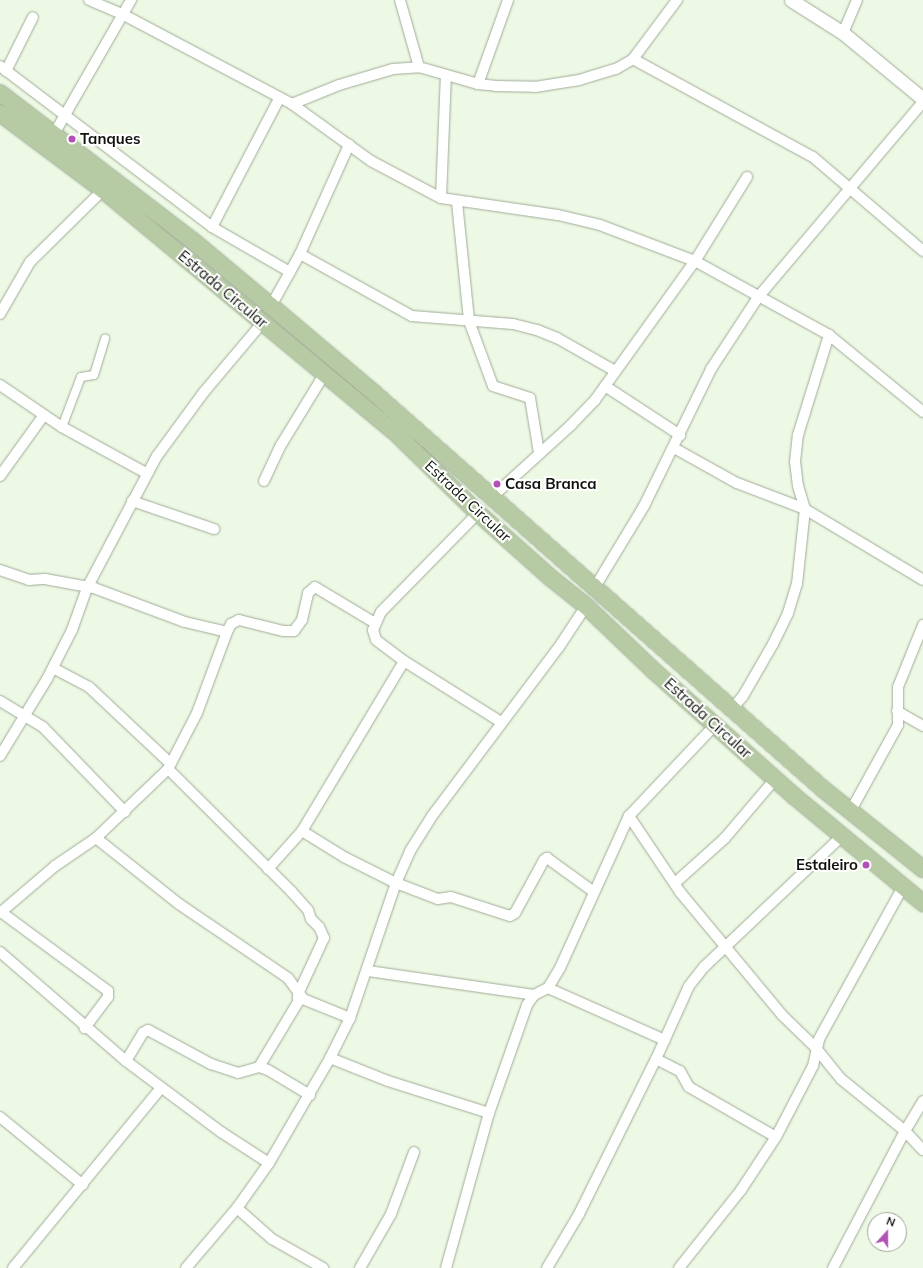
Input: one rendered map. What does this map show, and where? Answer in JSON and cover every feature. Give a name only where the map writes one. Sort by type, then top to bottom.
[{"type":"main road","points":[[0,93],[193,241],[271,306],[595,587],[850,812],[923,869]]},
{"type":"main road","name":"Estrada Circular","points":[[0,113],[103,190],[325,373],[400,437],[478,512],[551,578],[586,606],[775,779],[923,903]]},
{"type":"street","points":[[89,0],[124,15],[279,99],[292,104],[371,161],[441,198],[457,202],[558,215],[600,225],[695,261],[829,335],[923,412]]},
{"type":"street","points":[[54,134],[124,15],[131,0]]},
{"type":"street","points":[[400,0],[418,67]]},
{"type":"street","points":[[478,84],[508,0]]},
{"type":"street","points":[[292,104],[339,85],[377,73],[418,67],[478,84],[535,86],[579,80],[616,69],[633,59],[677,0]]},
{"type":"street","points":[[791,0],[843,32],[923,99]]},
{"type":"street","points":[[843,32],[857,0]]},
{"type":"street","points":[[33,17],[3,68],[65,117],[212,227],[290,272]]},
{"type":"street","points":[[633,59],[783,139],[813,157],[923,251]]},
{"type":"street","points":[[441,198],[446,76]]},
{"type":"street","points":[[212,227],[279,99]]},
{"type":"street","points":[[595,587],[633,525],[674,448],[711,370],[759,296],[923,102]]},
{"type":"street","points":[[271,306],[300,254],[349,145]]},
{"type":"street","points":[[492,497],[539,452],[571,425],[605,386],[695,261],[747,177]]},
{"type":"street","points":[[0,314],[3,302],[30,262],[103,190]]},
{"type":"street","points":[[457,202],[469,321],[493,386],[498,390],[530,398],[539,452]]},
{"type":"street","points":[[300,254],[412,316],[513,324],[537,330],[557,338],[616,371]]},
{"type":"street","points":[[0,756],[53,668],[72,630],[87,588],[146,473],[204,392],[263,322]]},
{"type":"street","points":[[732,709],[758,672],[788,613],[797,584],[805,509],[798,486],[795,462],[798,435],[829,335]]},
{"type":"street","points":[[62,427],[81,377],[86,375],[93,377],[95,374],[105,339]]},
{"type":"street","points":[[264,481],[281,445],[325,373]]},
{"type":"street","points":[[0,385],[62,427],[146,473]]},
{"type":"street","points":[[605,386],[680,435]]},
{"type":"street","points":[[0,476],[44,415]]},
{"type":"street","points":[[674,448],[737,483],[805,509],[923,580]]},
{"type":"street","points":[[132,501],[214,529]]},
{"type":"street","points":[[478,512],[381,612],[373,630],[376,640],[404,661],[501,722]]},
{"type":"street","points":[[0,570],[29,580],[64,582],[87,588],[185,622],[227,632]]},
{"type":"street","points":[[85,1028],[108,997],[108,991],[1,912],[55,866],[96,838],[125,812],[169,766],[196,712],[231,624],[239,620],[283,631],[294,631],[302,620],[308,593],[315,587],[375,623]]},
{"type":"street","points":[[186,1268],[237,1208],[269,1163],[310,1095],[330,1058],[350,1018],[368,971],[396,883],[410,851],[432,816],[501,722],[559,647],[586,606]]},
{"type":"street","points":[[850,812],[895,733],[898,725],[898,687],[923,625]]},
{"type":"street","points":[[268,869],[302,831],[404,661]]},
{"type":"street","points":[[53,668],[89,687],[169,766],[308,910],[311,918],[319,927],[324,938],[298,994],[298,1002],[288,1022],[260,1068]]},
{"type":"street","points":[[0,701],[26,714],[62,745],[125,812]]},
{"type":"street","points":[[897,710],[923,726]]},
{"type":"street","points":[[446,1268],[488,1113],[527,1005],[534,995],[548,988],[629,816],[715,725]]},
{"type":"street","points":[[675,883],[725,838],[775,779]]},
{"type":"street","points":[[629,816],[675,883],[782,1015],[815,1047],[841,1079],[905,1131],[923,1150]]},
{"type":"street","points":[[302,831],[344,857],[396,883],[438,899],[451,897],[510,916],[515,913],[544,860],[547,858],[594,892]]},
{"type":"street","points":[[547,1268],[579,1214],[656,1059],[689,986],[704,967],[842,836]]},
{"type":"street","points":[[96,838],[180,904],[288,978],[303,999],[350,1018]]},
{"type":"street","points":[[679,1268],[740,1190],[776,1137],[812,1066],[815,1047],[903,887]]},
{"type":"street","points":[[0,952],[85,1028],[126,1061],[221,1132],[269,1163]]},
{"type":"street","points":[[368,971],[534,995]]},
{"type":"street","points":[[548,988],[665,1040]]},
{"type":"street","points":[[126,1061],[143,1033],[148,1030],[211,1064],[238,1073],[260,1068],[268,1070],[310,1095]]},
{"type":"street","points":[[330,1058],[388,1081],[488,1113]]},
{"type":"street","points":[[656,1059],[680,1070],[689,1087],[776,1137]]},
{"type":"street","points":[[13,1268],[162,1088]]},
{"type":"street","points":[[833,1268],[905,1131],[923,1101]]},
{"type":"street","points":[[0,1117],[83,1184]]},
{"type":"street","points":[[360,1268],[391,1214],[414,1152]]},
{"type":"street","points":[[237,1208],[272,1239],[323,1268]]},
{"type":"place","name":"Tanques","points":[[72,139]]},
{"type":"place","name":"Casa Branca","points":[[497,484]]},
{"type":"place","name":"Estaleiro","points":[[866,865]]}]
